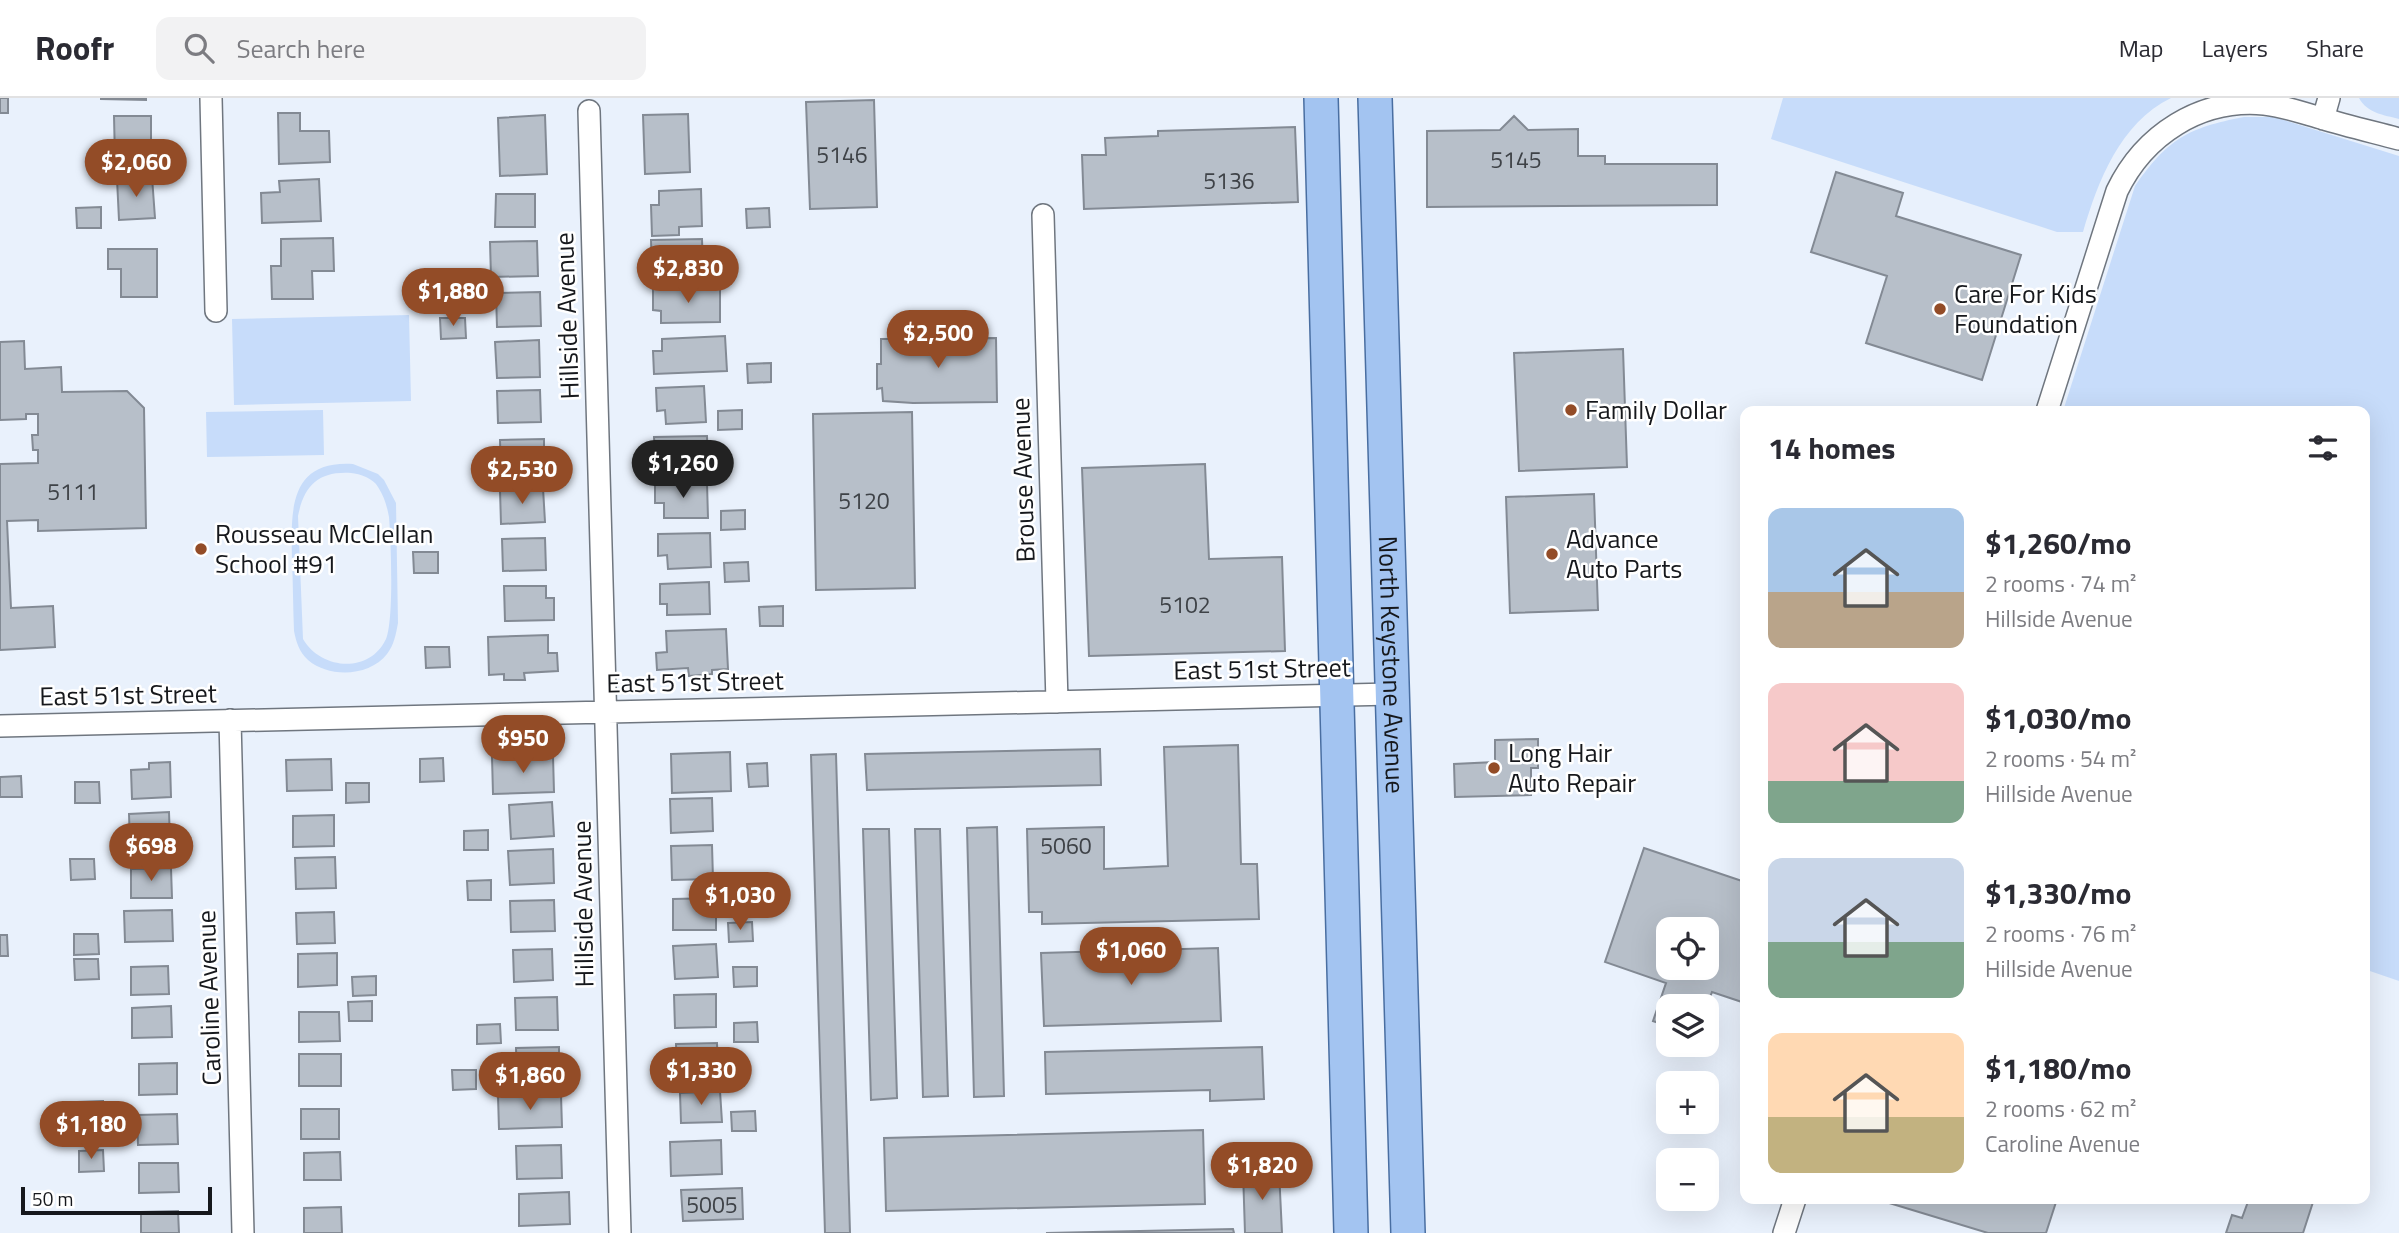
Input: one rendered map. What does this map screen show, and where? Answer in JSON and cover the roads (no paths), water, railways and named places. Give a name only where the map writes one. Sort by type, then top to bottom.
[{"type":"main road","name":"North Keystone Avenue","points":[[1321,98],[1351,1233]]},
{"type":"main road","name":"North Keystone Avenue","points":[[1375,98],[1408,1233]]},
{"type":"street","points":[[211,98],[216,311]]},
{"type":"street","points":[[2323,119],[2329,98]]},
{"type":"street","points":[[2049,406],[2113,203],[2128,170],[2143,151],[2170,127],[2214,108],[2262,104],[2399,139]]},
{"type":"street","name":"Hillside Avenue","points":[[589,111],[620,1233]]},
{"type":"street","name":"Brouse Avenue","points":[[1043,215],[1057,702]]},
{"type":"street","name":"East 51st Street","points":[[0,726],[1392,694]]},
{"type":"street","name":"Caroline Avenue","points":[[230,720],[243,1233]]},
{"type":"street","points":[[1784,1233],[1793,1204]]},
{"type":"place","name":"Care For Kids Foundation","points":[[1940,309]]},
{"type":"place","name":"Family Dollar","points":[[1571,410]]},
{"type":"place","name":"Rousseau McClellan School #91","points":[[201,549]]},
{"type":"place","name":"Advance Auto Parts","points":[[1552,554]]},
{"type":"place","name":"Long Hair Auto Repair","points":[[1494,768]]}]
